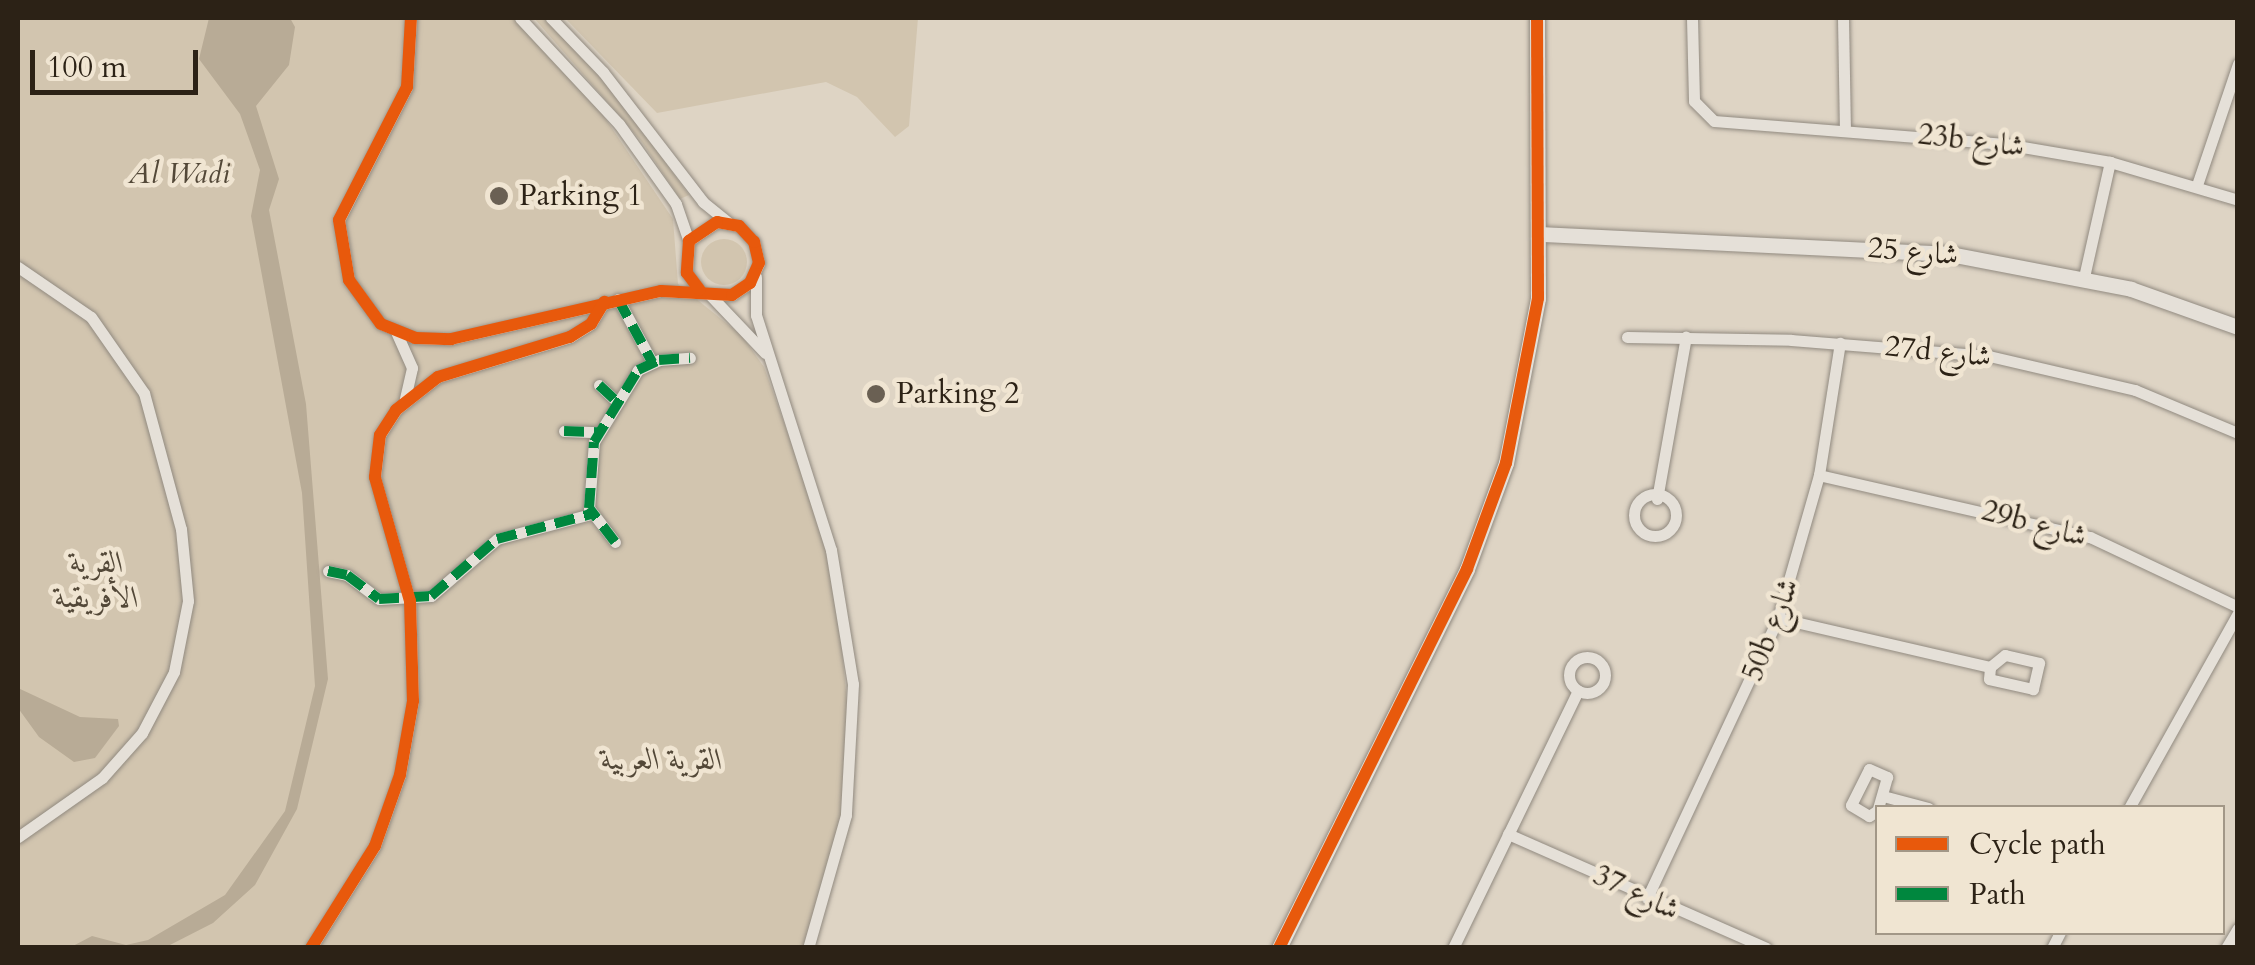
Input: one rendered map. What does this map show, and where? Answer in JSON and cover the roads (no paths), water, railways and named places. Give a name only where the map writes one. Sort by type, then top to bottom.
[{"type":"street","points":[[403,403],[412,368],[396,334],[368,312],[349,280],[339,220],[408,86],[411,18]]},
{"type":"street","points":[[520,18],[618,124],[676,204],[689,241],[687,273],[772,362]]},
{"type":"street","points":[[551,18],[603,72],[703,202],[754,242],[756,315],[832,550],[854,684],[846,815],[808,948]]},
{"type":"street","points":[[1280,948],[1488,517],[1531,354],[1541,238],[1538,18]]},
{"type":"street","name":"23b شارع","points":[[1692,18],[1693,94],[1701,114],[1714,121],[2006,144],[2110,162],[2238,200]]},
{"type":"street","points":[[1843,18],[1846,129]]},
{"type":"street","points":[[2197,185],[2238,64]]},
{"type":"street","points":[[2084,277],[2110,162]]},
{"type":"street","points":[[689,241],[706,226],[728,223]]},
{"type":"street","name":"شارع 25","points":[[1541,238],[1914,251],[2084,277],[2238,327]]},
{"type":"street","points":[[18,267],[82,308],[139,383],[181,529],[188,601],[174,672],[142,733],[102,778],[18,837]]},
{"type":"street","points":[[396,334],[451,339],[611,301],[742,290],[756,274]]},
{"type":"street","points":[[611,301],[652,362]]},
{"type":"street","points":[[312,948],[358,880],[400,776],[413,701],[410,601],[375,477],[380,435],[403,403],[458,367],[570,337],[591,324],[611,301]]},
{"type":"street","name":"27d شارع","points":[[1627,337],[1840,343],[2049,367],[2135,390],[2238,434]]},
{"type":"street","points":[[1657,498],[1686,337]]},
{"type":"street","name":"50b شارع","points":[[1646,898],[1778,618],[1819,475],[1840,343]]},
{"type":"street","points":[[615,542],[591,514],[586,474],[598,432],[616,401],[652,362],[690,358]]},
{"type":"street","points":[[599,386],[616,401]]},
{"type":"street","points":[[564,431],[598,432]]},
{"type":"street","name":"29b شارع","points":[[1819,475],[2090,537],[2238,610]]},
{"type":"street","points":[[328,571],[347,575],[379,599],[410,601],[437,593],[497,539],[591,514]]},
{"type":"street","points":[[2132,805],[2238,610]]},
{"type":"street","points":[[1778,618],[1990,667],[2008,655],[2036,661],[2042,669],[2027,692],[1992,682],[1990,667]]},
{"type":"street","points":[[1452,948],[1578,691]]},
{"type":"street","name":"شارع 37","points":[[1508,834],[1766,948]]},
{"type":"street","points":[[2226,948],[2238,928]]},
{"type":"place","name":"Parking 1","points":[[499,196]]},
{"type":"place","name":"Parking 2","points":[[876,394]]},
{"type":"park label","name":"Al Wadi","points":[[179,174]]},
{"type":"park label","name":"القرية الأفريقية","points":[[97,580]]},
{"type":"park label","name":"القرية العربية","points":[[662,760]]}]
